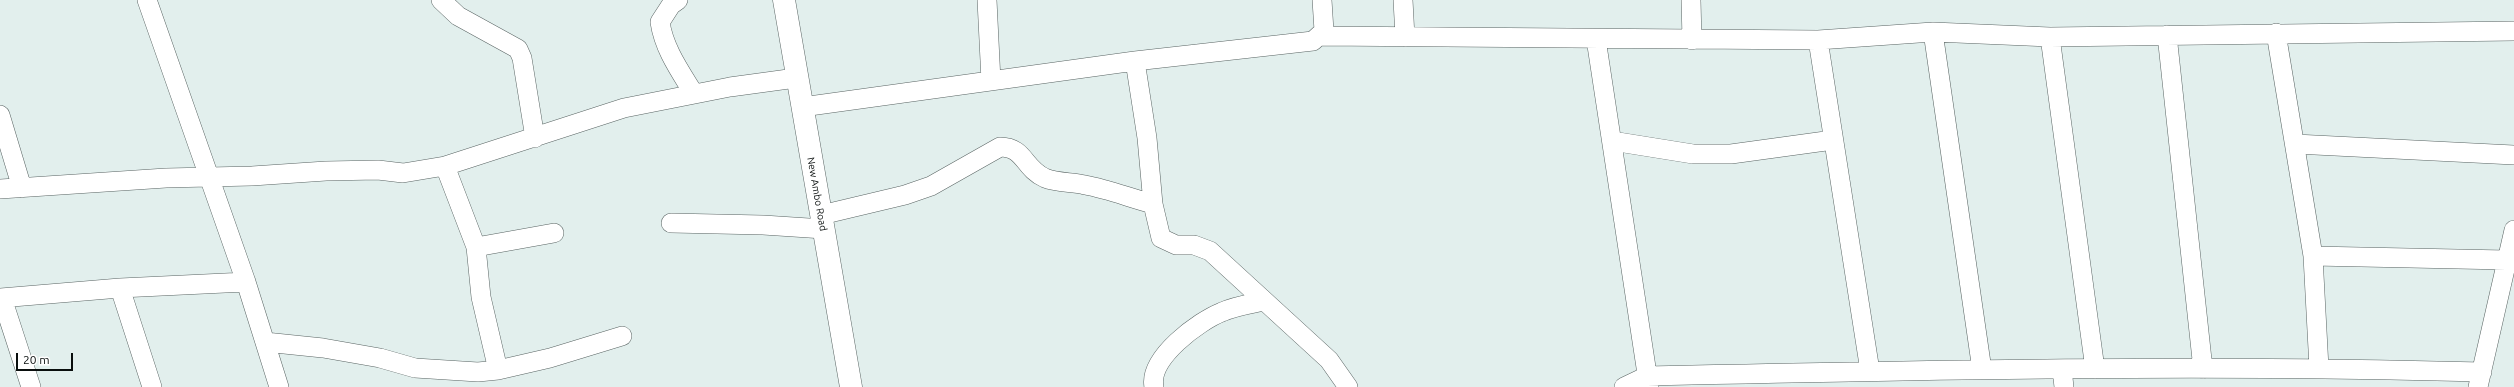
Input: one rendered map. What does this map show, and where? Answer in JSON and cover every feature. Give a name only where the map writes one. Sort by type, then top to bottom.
[{"type":"main road","name":"New Ambo Road","points":[[784,0],[796,78],[851,387]]},
{"type":"street","points":[[147,0],[246,282],[279,387]]},
{"type":"street","points":[[441,0],[458,16],[518,49],[522,58],[535,138]]},
{"type":"street","points":[[678,0],[671,5],[660,22],[662,36],[672,58],[694,94]]},
{"type":"street","points":[[988,0],[991,81]]},
{"type":"street","points":[[802,107],[1135,61],[1313,42],[1321,36],[1324,31],[1322,0]]},
{"type":"street","points":[[1403,0],[1405,37]]},
{"type":"street","points":[[1691,0],[1692,40]]},
{"type":"street","points":[[1321,36],[1818,40],[1933,32],[2050,37],[2514,31]]},
{"type":"street","points":[[1933,32],[1982,370]]},
{"type":"street","points":[[2276,33],[2313,256],[2319,368]]},
{"type":"street","points":[[2167,35],[2203,369]]},
{"type":"street","points":[[2050,37],[2095,369]]},
{"type":"street","points":[[1596,39],[1648,381]]},
{"type":"street","points":[[1818,40],[1870,371]]},
{"type":"street","points":[[1135,61],[1147,138],[1153,204],[1160,238],[1176,245],[1194,245],[1210,251],[1329,360],[1348,387]]},
{"type":"street","points":[[0,189],[326,170],[378,170],[403,173],[445,166],[624,108],[694,94],[796,78]]},
{"type":"street","points":[[0,115],[22,188]]},
{"type":"street","points":[[1612,141],[1692,154],[1731,154],[1833,140]]},
{"type":"street","points":[[2295,144],[2514,155]]},
{"type":"street","points":[[671,223],[763,224],[822,222],[931,186],[1000,147],[1011,147],[1021,154],[1028,168],[1046,179],[1086,185],[1153,204]]},
{"type":"street","points":[[445,166],[476,247],[481,297],[498,370]]},
{"type":"street","points":[[1624,387],[1648,381],[1870,371],[1982,370],[2063,378],[2095,369],[2319,368],[2480,380],[2514,230]]},
{"type":"street","points":[[476,247],[554,234]]},
{"type":"street","points":[[2313,256],[2506,260]]},
{"type":"street","points":[[31,387],[1,298],[120,288],[246,282]]},
{"type":"street","points":[[120,288],[152,387]]},
{"type":"street","points":[[1154,387],[1153,383],[1161,360],[1186,333],[1222,312],[1264,301]]},
{"type":"street","points":[[265,342],[323,348],[380,358],[414,368],[469,379],[498,370],[550,358],[622,336]]}]
